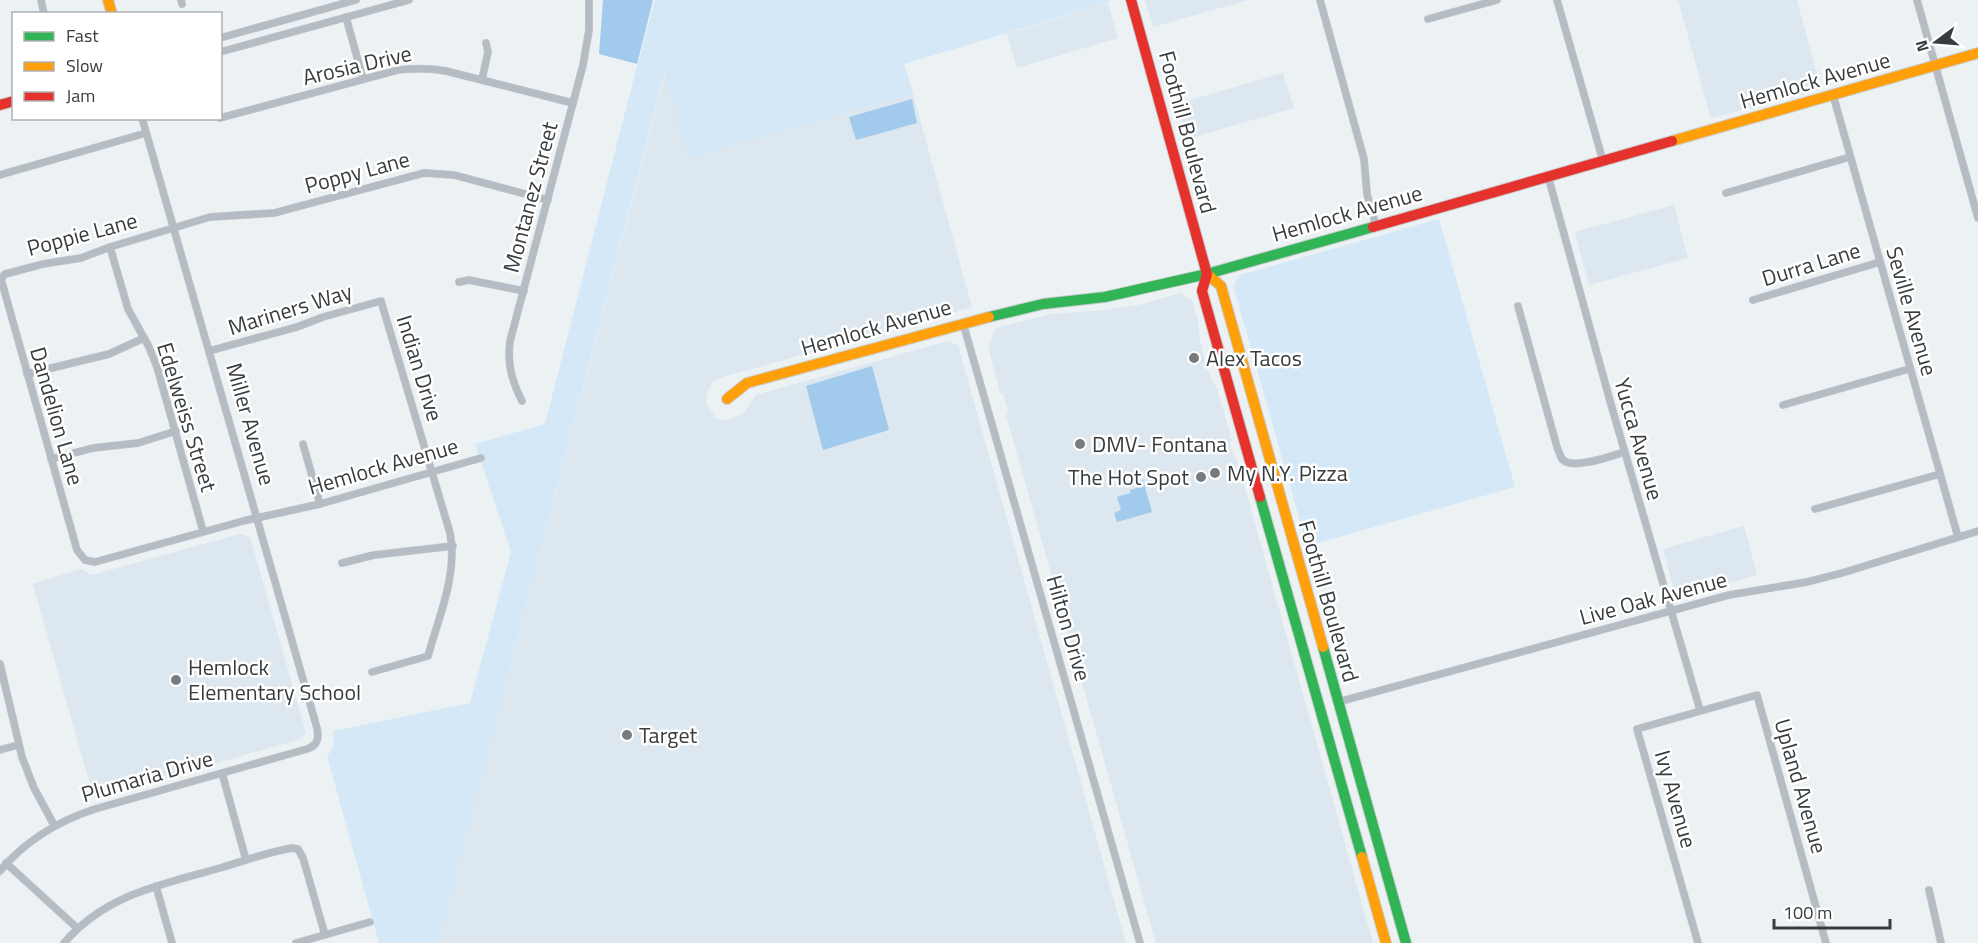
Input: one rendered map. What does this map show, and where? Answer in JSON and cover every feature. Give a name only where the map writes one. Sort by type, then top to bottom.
[{"type":"main road","name":"Foothill Boulevard","points":[[1131,0],[1207,274],[1202,291],[1386,943]]},
{"type":"main road","name":"Hemlock Avenue","points":[[727,399],[747,383],[963,322],[1043,304],[1124,294],[1207,274],[1978,53]]},
{"type":"main road","name":"Foothill Boulevard","points":[[1207,274],[1221,286],[1406,943]]},
{"type":"street","points":[[222,37],[356,0]]},
{"type":"street","points":[[222,51],[409,0]]},
{"type":"street","name":"Montanez Street","points":[[522,402],[512,379],[508,362],[510,342],[587,47],[589,0]]},
{"type":"street","points":[[1320,0],[1364,159],[1367,194],[1376,226]]},
{"type":"street","points":[[1428,19],[1497,0]]},
{"type":"street","points":[[1557,0],[1603,161]]},
{"type":"street","points":[[1917,0],[1978,218]]},
{"type":"street","points":[[346,17],[363,79]]},
{"type":"street","points":[[482,80],[488,52],[486,43]]},
{"type":"street","name":"Arosia Drive","points":[[222,118],[398,69],[425,68],[573,103]]},
{"type":"street","name":"Seville Avenue","points":[[1833,95],[1958,537]]},
{"type":"street","name":"Miller Avenue","points":[[143,120],[317,728],[317,742]]},
{"type":"street","points":[[0,175],[146,133]]},
{"type":"street","points":[[1726,194],[1850,157]]},
{"type":"street","name":"Poppy Lane","points":[[174,227],[210,217],[274,213],[424,173],[453,175],[548,201]]},
{"type":"street","name":"Yucca Avenue","points":[[1548,176],[1624,452],[1700,710]]},
{"type":"street","name":"Poppie Lane","points":[[1,279],[5,274],[43,264],[81,258],[174,227]]},
{"type":"street","name":"Edelweiss Street","points":[[110,247],[128,309],[157,367],[203,531]]},
{"type":"street","name":"Durra Lane","points":[[1753,300],[1880,262]]},
{"type":"street","name":"Dandelion Lane","points":[[1,279],[77,550],[85,560]]},
{"type":"street","points":[[459,282],[469,280],[524,291]]},
{"type":"street","name":"Mariners Way","points":[[209,351],[381,301]]},
{"type":"street","name":"Indian Drive","points":[[372,672],[429,656],[450,578],[453,546],[381,301]]},
{"type":"street","points":[[1518,306],[1562,459],[1570,464],[1581,464],[1624,452]]},
{"type":"street","name":"Hilton Drive","points":[[963,322],[1140,943]]},
{"type":"street","points":[[27,374],[109,354],[144,338]]},
{"type":"street","points":[[1783,405],[1910,369]]},
{"type":"street","points":[[51,459],[93,448],[138,443],[176,431]]},
{"type":"street","points":[[303,444],[320,504]]},
{"type":"street","name":"Hemlock Avenue","points":[[85,560],[95,562],[257,517],[320,504],[482,458]]},
{"type":"street","points":[[1815,509],[1940,474]]},
{"type":"street","name":"Live Oak Avenue","points":[[1338,702],[1729,595],[1807,582],[1842,573],[1978,531]]},
{"type":"street","points":[[342,563],[374,555],[453,546]]},
{"type":"street","points":[[0,664],[18,745],[34,788],[54,825]]},
{"type":"street","name":"Upland Avenue","points":[[1700,710],[1757,695],[1826,943]]},
{"type":"street","name":"Ivy Avenue","points":[[1698,943],[1637,729],[1700,710]]},
{"type":"street","name":"Plumaria Drive","points":[[0,871],[27,844],[54,825],[95,808],[308,749],[317,742]]},
{"type":"street","points":[[0,750],[18,745]]},
{"type":"street","points":[[222,773],[246,860]]},
{"type":"street","points":[[64,943],[77,928],[97,912],[142,890],[288,849],[298,849],[303,858],[325,935]]},
{"type":"street","points":[[6,863],[77,928]]},
{"type":"street","points":[[156,886],[172,943]]},
{"type":"street","points":[[1929,890],[1941,943]]},
{"type":"street","points":[[296,943],[370,922]]},
{"type":"shaded area","points":[[655,0],[1109,0],[1110,2],[904,64],[913,94],[689,158],[665,71],[439,943],[379,943],[327,756],[333,748],[333,731],[470,703],[511,552],[475,444],[545,424]]},
{"type":"shaded area","points":[[1145,0],[1248,0],[1153,27]]},
{"type":"shaded area","points":[[1678,0],[1797,0],[1821,90],[1711,118]]},
{"type":"shaded area","points":[[1108,3],[1118,38],[1017,68],[1007,34]]},
{"type":"shaded area","points":[[666,70],[689,158],[913,94],[972,307],[723,377],[713,382],[707,391],[706,404],[717,419],[727,420],[744,413],[756,395],[948,341],[958,345],[1126,943],[439,943]]},
{"type":"shaded area","points":[[1283,73],[1294,108],[1187,139],[1177,104]]},
{"type":"shaded area","points":[[1674,205],[1688,258],[1589,285],[1575,232]]},
{"type":"shaded area","points":[[1439,219],[1515,487],[1307,546],[1233,285],[1240,275]]},
{"type":"shaded area","points":[[1180,293],[1192,301],[1198,320],[1199,336],[1206,364],[1211,380],[1217,388],[1232,440],[1230,445],[1237,460],[1373,943],[1156,943],[1006,415],[1008,411],[1003,394],[1000,393],[988,347],[996,328],[1051,314],[1139,305]]},
{"type":"shaded area","points":[[1744,526],[1757,575],[1676,597],[1663,549]]},
{"type":"shaded area","name":"Hemlock Elementary School","points":[[240,534],[250,537],[306,733],[301,739],[94,798],[33,584],[81,569],[92,575]]},
{"type":"water","points":[[603,0],[653,0],[637,64],[599,54]]},
{"type":"water","points":[[912,99],[917,123],[856,140],[849,117]]},
{"type":"water","points":[[872,366],[889,430],[823,450],[806,386]]},
{"type":"water","points":[[1143,480],[1152,512],[1117,522],[1114,513],[1121,510],[1117,497],[1130,493],[1130,490],[1137,488],[1135,482]]},
{"type":"traffic: fast","points":[[989,317],[1043,304],[1105,297],[1207,274],[1373,227]]},
{"type":"traffic: fast","points":[[1260,497],[1362,857]]},
{"type":"traffic: fast","points":[[1323,647],[1406,943]]},
{"type":"traffic: slow","points":[[108,0],[111,12]]},
{"type":"traffic: slow","points":[[1672,141],[1978,53]]},
{"type":"traffic: slow","points":[[1207,274],[1221,286],[1323,647]]},
{"type":"traffic: slow","points":[[727,399],[747,383],[989,317]]},
{"type":"traffic: slow","points":[[1362,857],[1386,943]]},
{"type":"traffic: jam","points":[[1131,0],[1207,274],[1202,291],[1260,497]]},
{"type":"traffic: jam","points":[[0,105],[12,102]]},
{"type":"traffic: jam","points":[[1373,227],[1672,141]]},
{"type":"place","name":"Alex Tacos","points":[[1194,358]]},
{"type":"place","name":"DMV- Fontana","points":[[1080,444]]},
{"type":"place","name":"My N.Y. Pizza","points":[[1215,473]]},
{"type":"place","name":"The Hot Spot","points":[[1201,477]]},
{"type":"place","name":"Hemlock Elementary School","points":[[176,680]]},
{"type":"place","name":"Target","points":[[627,735]]}]
